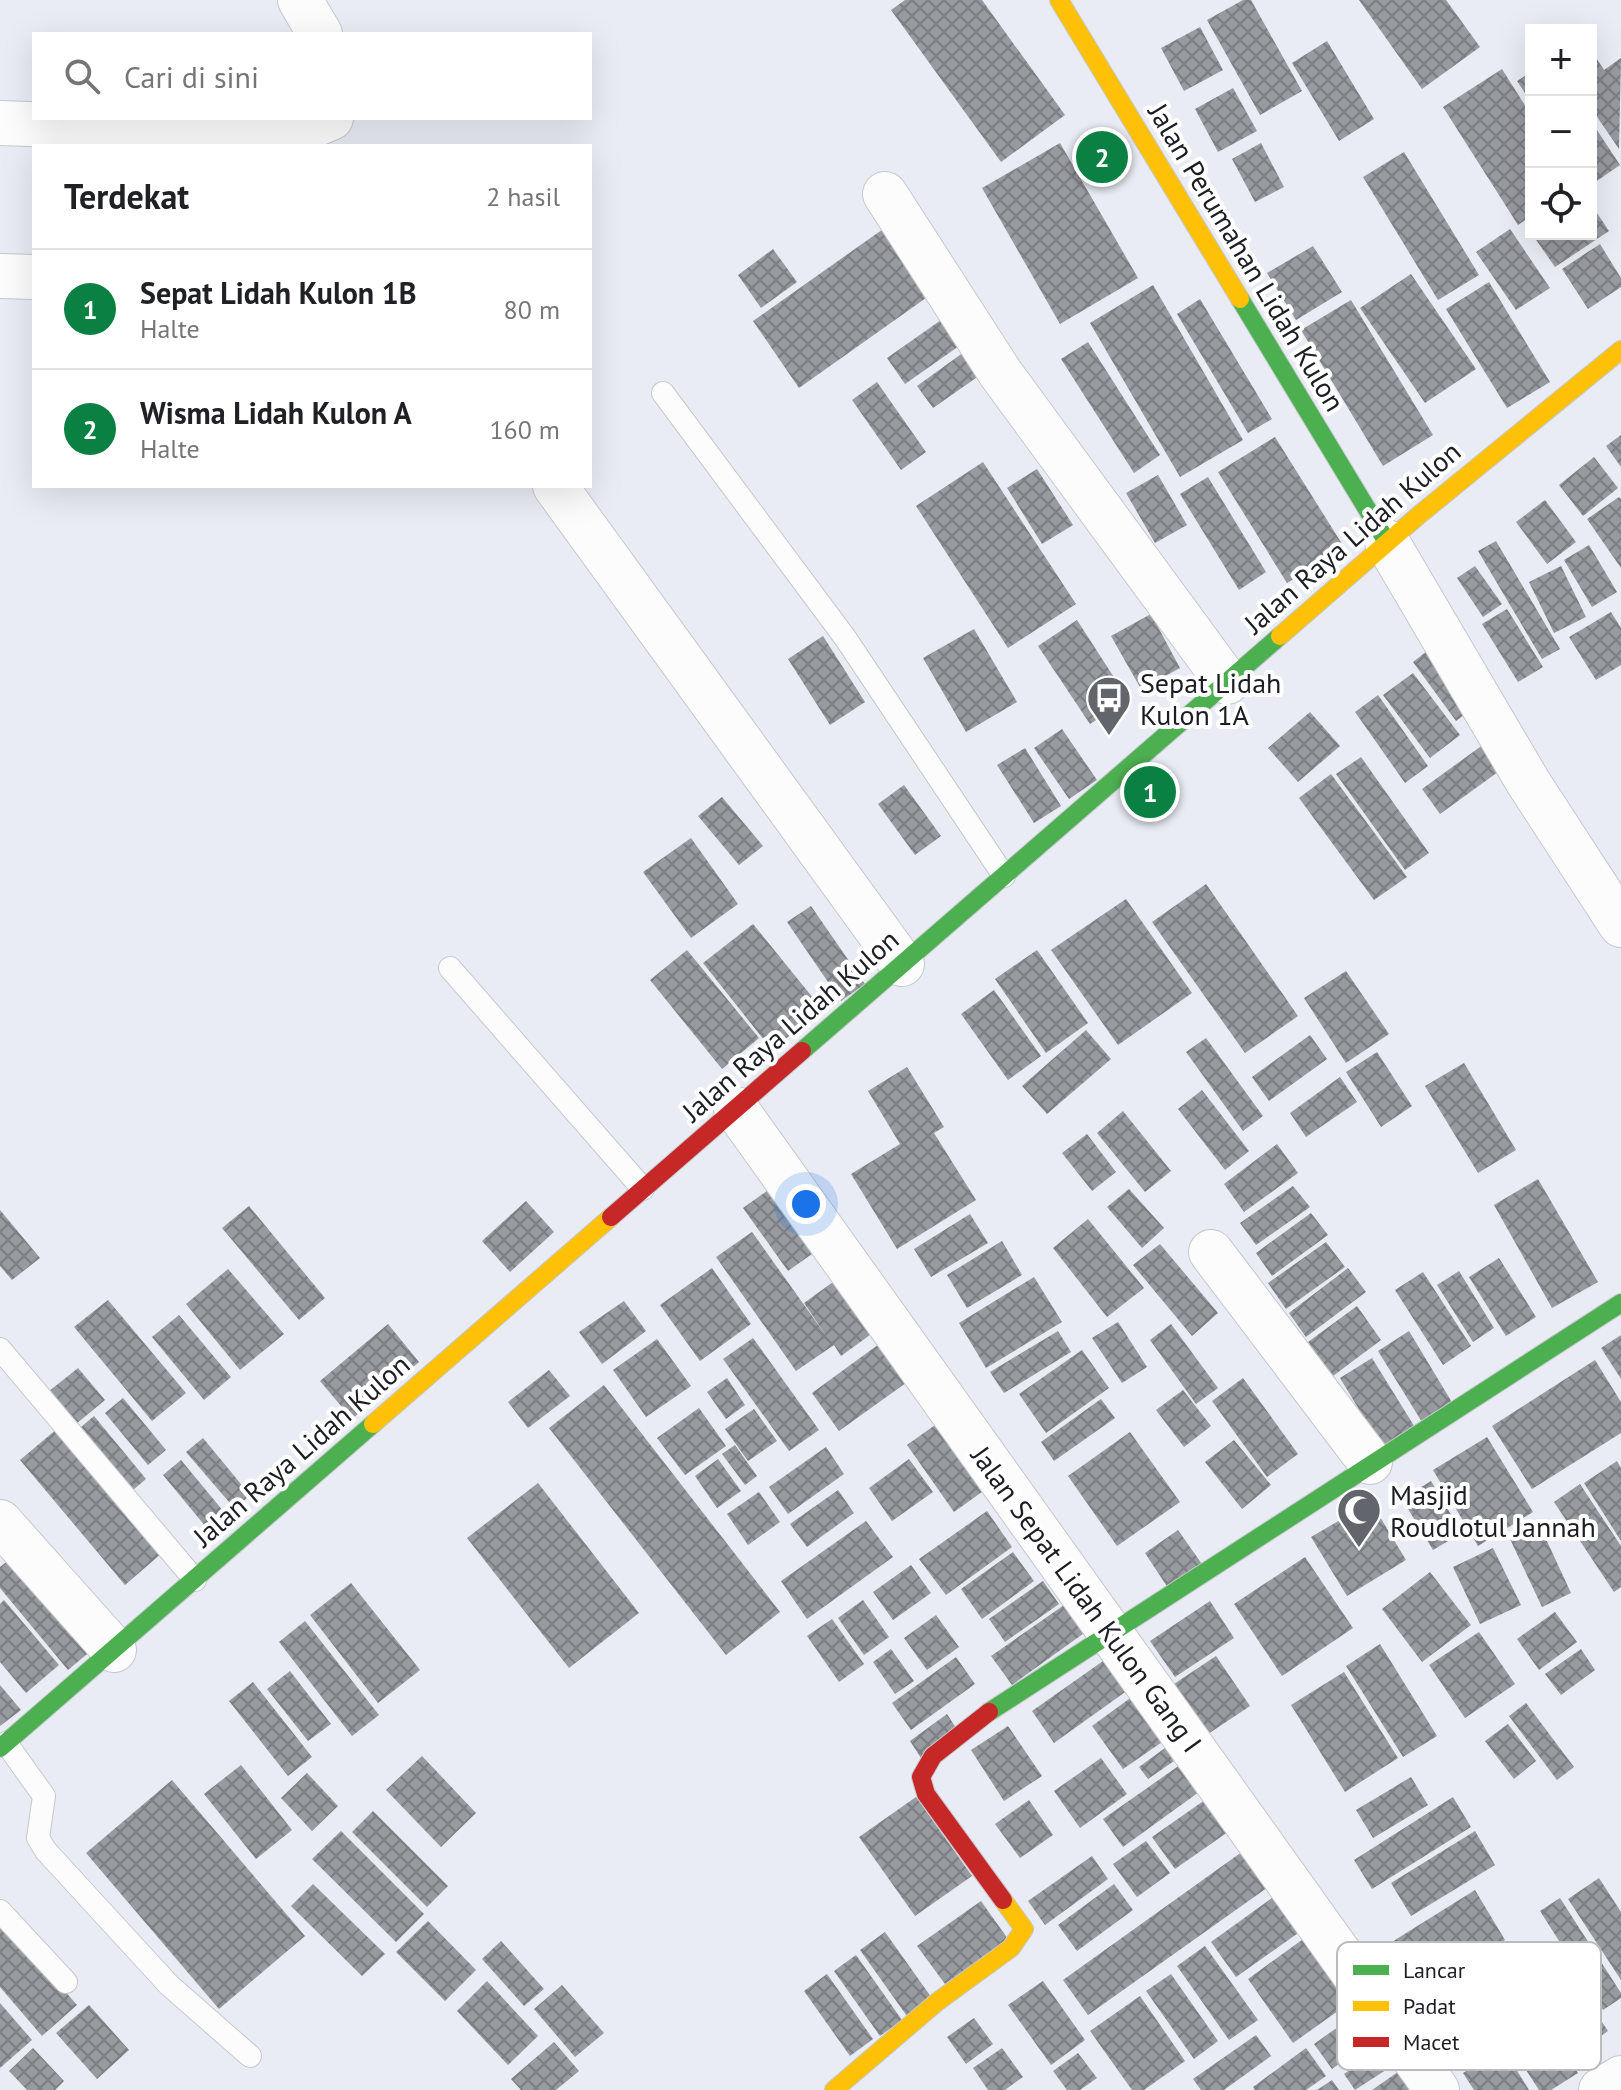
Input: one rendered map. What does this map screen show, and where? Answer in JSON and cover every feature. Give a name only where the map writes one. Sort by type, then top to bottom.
[{"type":"main road","name":"Jalan Perumahan Lidah Kulon","points":[[1072,5],[1387,542]]},
{"type":"main road","name":"Jalan Raya Lidah Kulon","points":[[3,1746],[1387,542],[1621,350]]},
{"type":"main road","points":[[834,2090],[937,2002],[1011,1948],[1024,1929],[926,1794],[920,1780],[923,1769],[963,1732],[1111,1633],[1370,1462],[1621,1303]]},
{"type":"street","points":[[300,0],[319,32]]},
{"type":"street","points":[[0,123],[310,132]]},
{"type":"street","points":[[885,194],[1001,374],[1227,682]]},
{"type":"street","points":[[0,276],[32,277]]},
{"type":"street","points":[[556,488],[902,964]]},
{"type":"street","points":[[1387,542],[1528,782],[1621,925]]},
{"type":"street","name":"Jalan Sepat Lidah Kulon Gang I","points":[[736,1109],[1337,1950]]},
{"type":"street","points":[[1211,1252],[1370,1462]]},
{"type":"street","points":[[0,1522],[114,1650]]},
{"type":"street","name":"Jalan Sepat Lidah Kulon Gang I","points":[[1423,2070],[1437,2090]]},
{"type":"street","points":[[1601,2090],[1621,2078]]},
{"type":"lane","points":[[663,393],[846,639],[1004,876]]},
{"type":"lane","points":[[450,968],[643,1189]]},
{"type":"lane","points":[[0,1349],[195,1580]]},
{"type":"lane","points":[[3,1746],[44,1796],[38,1838],[46,1851],[169,1985],[250,2056]]},
{"type":"lane","points":[[0,1911],[66,1982]]},
{"type":"building","points":[[905,0],[982,0],[1065,115],[1001,162],[891,10]]},
{"type":"building","points":[[1243,0],[1251,0],[1302,91],[1260,115],[1207,20]]},
{"type":"building","points":[[1359,0],[1446,0],[1480,47],[1422,89]]},
{"type":"building","points":[[1200,27],[1223,70],[1184,91],[1161,48]]},
{"type":"building","points":[[1327,41],[1374,119],[1339,141],[1292,63]]},
{"type":"building","points":[[1621,58],[1619,149],[1597,117],[1597,59],[1604,70]]},
{"type":"building","points":[[1502,69],[1525,105],[1525,220],[1518,225],[1443,107]]},
{"type":"building","points":[[1525,76],[1525,93],[1517,81]]},
{"type":"building","points":[[1233,88],[1257,131],[1218,152],[1195,109]]},
{"type":"building","points":[[1597,130],[1620,165],[1597,181]]},
{"type":"building","points":[[1060,143],[1138,278],[1060,324],[982,188]]},
{"type":"building","points":[[1261,143],[1284,187],[1255,202],[1232,159]]},
{"type":"building","points":[[1404,152],[1479,275],[1438,300],[1363,177]]},
{"type":"building","points":[[1597,213],[1609,231],[1597,239]]},
{"type":"building","points":[[886,227],[933,293],[799,388],[753,321]]},
{"type":"building","points":[[1510,229],[1550,288],[1516,310],[1476,252]]},
{"type":"building","points":[[1536,240],[1596,240],[1555,267]]},
{"type":"building","points":[[1600,244],[1621,278],[1621,287],[1588,309],[1562,269]]},
{"type":"building","points":[[1313,246],[1342,292],[1296,320],[1267,273]]},
{"type":"building","points":[[773,249],[797,282],[761,308],[738,275]]},
{"type":"building","points":[[1411,274],[1476,369],[1425,403],[1360,308]]},
{"type":"building","points":[[1489,282],[1550,382],[1507,408],[1446,309]]},
{"type":"building","points":[[1153,285],[1243,440],[1180,477],[1090,323]]},
{"type":"building","points":[[1200,299],[1272,419],[1248,433],[1177,314]]},
{"type":"building","points":[[1351,300],[1433,435],[1383,466],[1301,330]]},
{"type":"building","points":[[951,313],[969,339],[905,384],[887,358]]},
{"type":"building","points":[[1088,342],[1160,455],[1134,473],[1061,359]]},
{"type":"building","points":[[971,347],[986,371],[933,408],[917,386]]},
{"type":"building","points":[[877,382],[926,452],[901,470],[852,400]]},
{"type":"building","points":[[1621,435],[1621,467],[1606,446]]},
{"type":"building","points":[[1275,437],[1344,547],[1287,583],[1218,472]]},
{"type":"building","points":[[1594,457],[1618,488],[1583,516],[1559,485]]},
{"type":"building","points":[[983,462],[1076,604],[1008,648],[916,506]]},
{"type":"building","points":[[1037,469],[1073,525],[1042,544],[1007,488]]},
{"type":"building","points":[[1158,475],[1187,525],[1155,543],[1126,493]]},
{"type":"building","points":[[1208,477],[1266,572],[1239,590],[1180,494]]},
{"type":"building","points":[[1619,497],[1621,499],[1621,568],[1587,519]]},
{"type":"building","points":[[1545,500],[1576,542],[1547,564],[1516,522]]},
{"type":"building","points":[[1496,541],[1560,649],[1542,659],[1478,551]]},
{"type":"building","points":[[1589,545],[1617,592],[1592,607],[1564,560]]},
{"type":"building","points":[[1475,566],[1502,604],[1483,617],[1457,578]]},
{"type":"building","points":[[1561,566],[1586,617],[1554,633],[1529,582]]},
{"type":"building","points":[[1507,609],[1543,667],[1518,682],[1482,624]]},
{"type":"building","points":[[1611,612],[1621,628],[1621,665],[1596,680],[1569,637]]},
{"type":"building","points":[[1151,614],[1180,668],[1141,689],[1111,636]]},
{"type":"building","points":[[1077,620],[1128,699],[1090,724],[1038,646]]},
{"type":"building","points":[[974,629],[1017,702],[966,732],[923,658]]},
{"type":"building","points":[[823,636],[865,702],[830,725],[788,659]]},
{"type":"building","points":[[1436,644],[1479,704],[1456,721],[1413,662]]},
{"type":"building","points":[[1413,673],[1460,735],[1430,758],[1383,695]]},
{"type":"building","points":[[1378,695],[1428,766],[1405,783],[1355,712]]},
{"type":"building","points":[[1310,712],[1340,746],[1298,782],[1268,748]]},
{"type":"building","points":[[1062,729],[1097,780],[1069,799],[1034,748]]},
{"type":"building","points":[[1491,739],[1509,764],[1440,814],[1422,789]]},
{"type":"building","points":[[1025,748],[1061,806],[1034,823],[997,765]]},
{"type":"building","points":[[1361,757],[1429,853],[1405,870],[1336,774]]},
{"type":"building","points":[[1331,774],[1407,877],[1374,900],[1299,798]]},
{"type":"building","points":[[904,785],[941,836],[915,855],[878,804]]},
{"type":"building","points":[[722,797],[763,846],[739,865],[698,816]]},
{"type":"building","points":[[691,838],[738,904],[691,938],[643,872]]},
{"type":"building","points":[[1206,884],[1298,1016],[1245,1053],[1152,922]]},
{"type":"building","points":[[1126,899],[1192,993],[1118,1045],[1051,950]]},
{"type":"building","points":[[811,906],[865,984],[841,1001],[787,922]]},
{"type":"building","points":[[753,924],[822,1009],[772,1050],[703,963]]},
{"type":"building","points":[[687,950],[759,1038],[722,1069],[650,980]]},
{"type":"building","points":[[1037,950],[1088,1023],[1046,1053],[995,979]]},
{"type":"building","points":[[1346,971],[1389,1034],[1346,1063],[1304,998]]},
{"type":"building","points":[[994,990],[1041,1056],[1008,1080],[961,1014]]},
{"type":"building","points":[[1086,1030],[1111,1059],[1047,1114],[1022,1086]]},
{"type":"building","points":[[1310,1035],[1327,1059],[1269,1101],[1252,1077]]},
{"type":"building","points":[[1206,1038],[1263,1116],[1243,1131],[1186,1052]]},
{"type":"building","points":[[1377,1052],[1412,1106],[1381,1127],[1346,1072]]},
{"type":"building","points":[[1464,1063],[1516,1150],[1478,1173],[1425,1086]]},
{"type":"building","points":[[907,1067],[944,1127],[934,1133],[976,1200],[897,1249],[851,1174],[900,1144],[868,1091]]},
{"type":"building","points":[[1340,1077],[1357,1102],[1306,1137],[1290,1113]]},
{"type":"building","points":[[1202,1090],[1249,1151],[1225,1170],[1178,1109]]},
{"type":"building","points":[[1123,1111],[1171,1171],[1145,1192],[1097,1133]]},
{"type":"building","points":[[1087,1134],[1116,1172],[1092,1191],[1062,1153]]},
{"type":"building","points":[[1277,1144],[1298,1173],[1244,1212],[1224,1184]]},
{"type":"building","points":[[1538,1179],[1598,1282],[1552,1308],[1494,1205]]},
{"type":"building","points":[[774,1186],[819,1249],[788,1271],[743,1208]]},
{"type":"building","points":[[1293,1186],[1310,1207],[1256,1245],[1240,1223]]},
{"type":"building","points":[[1129,1189],[1164,1228],[1142,1248],[1107,1207]]},
{"type":"building","points":[[526,1201],[554,1232],[510,1272],[482,1241]]},
{"type":"building","points":[[249,1206],[325,1298],[299,1320],[222,1228]]},
{"type":"building","points":[[0,1210],[40,1258],[12,1280],[0,1266]]},
{"type":"building","points":[[1311,1213],[1328,1235],[1272,1276],[1256,1253]]},
{"type":"building","points":[[970,1214],[988,1243],[931,1277],[914,1249]]},
{"type":"building","points":[[1088,1219],[1144,1288],[1107,1317],[1053,1248]]},
{"type":"building","points":[[752,1232],[827,1337],[804,1303],[844,1274],[881,1327],[841,1356],[834,1345],[796,1371],[716,1257]]},
{"type":"building","points":[[1002,1241],[1022,1275],[967,1308],[947,1275]]},
{"type":"building","points":[[1326,1242],[1345,1267],[1286,1309],[1268,1283]]},
{"type":"building","points":[[1160,1244],[1218,1313],[1192,1336],[1133,1265]]},
{"type":"building","points":[[1499,1258],[1536,1317],[1506,1336],[1469,1277]]},
{"type":"building","points":[[712,1268],[751,1324],[700,1361],[660,1305]]},
{"type":"building","points":[[1348,1268],[1366,1292],[1306,1337],[1289,1313]]},
{"type":"building","points":[[228,1269],[284,1334],[240,1370],[186,1304]]},
{"type":"building","points":[[1459,1271],[1494,1328],[1473,1342],[1437,1285]]},
{"type":"building","points":[[1423,1272],[1471,1346],[1443,1365],[1395,1290]]},
{"type":"building","points":[[1034,1277],[1062,1322],[986,1368],[959,1323]]},
{"type":"building","points":[[108,1300],[186,1393],[152,1421],[74,1327]]},
{"type":"building","points":[[624,1301],[646,1331],[602,1364],[579,1332]]},
{"type":"building","points":[[1357,1306],[1381,1340],[1333,1376],[1308,1342]]},
{"type":"building","points":[[179,1315],[231,1377],[204,1400],[152,1337]]},
{"type":"building","points":[[1118,1322],[1147,1367],[1122,1383],[1092,1338]]},
{"type":"building","points":[[388,1324],[419,1362],[352,1419],[320,1381]]},
{"type":"building","points":[[1171,1324],[1218,1388],[1196,1404],[1150,1340]]},
{"type":"building","points":[[1058,1331],[1071,1352],[1004,1393],[990,1372]]},
{"type":"building","points":[[1409,1331],[1453,1404],[1422,1422],[1378,1351]]},
{"type":"building","points":[[1621,1335],[1621,1379],[1601,1348]]},
{"type":"building","points":[[890,1336],[917,1375],[839,1431],[812,1393]]},
{"type":"building","points":[[753,1338],[819,1430],[789,1451],[723,1359]]},
{"type":"building","points":[[657,1339],[691,1386],[646,1417],[613,1370]]},
{"type":"building","points":[[1082,1350],[1109,1388],[1046,1433],[1019,1394]]},
{"type":"building","points":[[1372,1358],[1416,1429],[1383,1449],[1340,1378]]},
{"type":"building","points":[[1595,1360],[1621,1402],[1621,1433],[1532,1489],[1492,1426]]},
{"type":"building","points":[[78,1368],[105,1400],[70,1429],[43,1396]]},
{"type":"building","points":[[549,1370],[570,1396],[528,1428],[508,1402]]},
{"type":"building","points":[[727,1378],[745,1405],[726,1419],[707,1392]]},
{"type":"building","points":[[1243,1378],[1298,1454],[1267,1477],[1212,1401]]},
{"type":"building","points":[[604,1385],[780,1612],[726,1655],[549,1428]]},
{"type":"building","points":[[1183,1390],[1211,1426],[1184,1447],[1156,1410]]},
{"type":"building","points":[[123,1398],[166,1450],[148,1465],[105,1413]]},
{"type":"building","points":[[1101,1399],[1115,1418],[1054,1461],[1041,1442]]},
{"type":"building","points":[[699,1408],[726,1446],[685,1475],[657,1438]]},
{"type":"building","points":[[754,1409],[777,1441],[748,1461],[725,1429]]},
{"type":"building","points":[[94,1416],[146,1479],[127,1495],[74,1433]]},
{"type":"building","points":[[935,1425],[982,1492],[954,1512],[907,1445]]},
{"type":"building","points":[[58,1428],[162,1553],[125,1585],[20,1460]]},
{"type":"building","points":[[1130,1432],[1180,1502],[1117,1546],[1068,1476]]},
{"type":"building","points":[[1487,1437],[1533,1512],[1478,1546],[1433,1470]]},
{"type":"building","points":[[203,1438],[250,1495],[235,1509],[186,1452]]},
{"type":"building","points":[[1234,1440],[1271,1485],[1242,1509],[1205,1462]]},
{"type":"building","points":[[735,1445],[757,1476],[745,1485],[722,1454]]},
{"type":"building","points":[[826,1447],[844,1474],[788,1514],[769,1487]]},
{"type":"building","points":[[718,1459],[741,1491],[717,1508],[695,1476]]},
{"type":"building","points":[[909,1459],[933,1492],[892,1521],[869,1488]]},
{"type":"building","points":[[181,1460],[224,1512],[206,1527],[163,1475]]},
{"type":"building","points":[[1617,1461],[1621,1468],[1621,1541],[1584,1483]]},
{"type":"building","points":[[1431,1481],[1462,1533],[1433,1550],[1402,1499]]},
{"type":"building","points":[[538,1483],[639,1613],[569,1668],[467,1538]]},
{"type":"building","points":[[1580,1484],[1621,1546],[1621,1587],[1614,1592],[1554,1502]]},
{"type":"building","points":[[838,1490],[854,1513],[807,1547],[790,1524]]},
{"type":"building","points":[[759,1492],[780,1522],[748,1545],[727,1514]]},
{"type":"building","name":"Masjid Roudlotul Jannah","points":[[1371,1502],[1406,1560],[1347,1596],[1311,1537]]},
{"type":"building","points":[[987,1511],[1012,1547],[946,1595],[919,1559]]},
{"type":"building","points":[[866,1521],[893,1557],[807,1619],[781,1581]]},
{"type":"building","points":[[1539,1524],[1571,1593],[1542,1607],[1510,1539]]},
{"type":"building","points":[[1178,1530],[1204,1567],[1170,1591],[1145,1553]]},
{"type":"building","points":[[1493,1548],[1521,1605],[1480,1624],[1453,1567]]},
{"type":"building","points":[[21,1550],[99,1644],[68,1670],[0,1588],[0,1567]]},
{"type":"building","points":[[1013,1552],[1034,1581],[982,1619],[961,1589]]},
{"type":"building","points":[[1305,1557],[1353,1628],[1282,1676],[1234,1604]]},
{"type":"building","points":[[911,1565],[931,1593],[893,1620],[873,1592]]},
{"type":"building","points":[[1430,1572],[1471,1625],[1422,1662],[1382,1609]]},
{"type":"building","points":[[1043,1581],[1059,1604],[1005,1642],[989,1619]]},
{"type":"building","points":[[351,1583],[420,1670],[378,1703],[310,1615]]},
{"type":"building","points":[[4,1600],[59,1665],[26,1693],[0,1662],[0,1604]]},
{"type":"building","points":[[863,1600],[889,1637],[864,1655],[838,1618]]},
{"type":"building","points":[[1210,1601],[1234,1638],[1175,1677],[1150,1641]]},
{"type":"building","points":[[1067,1603],[1087,1631],[1012,1685],[991,1656]]},
{"type":"building","points":[[1555,1612],[1577,1642],[1539,1670],[1517,1639]]},
{"type":"building","points":[[936,1615],[959,1647],[927,1670],[904,1638]]},
{"type":"building","points":[[832,1619],[864,1664],[839,1682],[807,1636]]},
{"type":"building","points":[[305,1621],[379,1715],[352,1736],[279,1642]]},
{"type":"building","points":[[1479,1632],[1515,1684],[1465,1718],[1429,1665]]},
{"type":"building","points":[[1380,1644],[1437,1736],[1403,1757],[1346,1666]]},
{"type":"building","points":[[891,1649],[914,1681],[895,1694],[873,1662]]},
{"type":"building","points":[[1581,1649],[1595,1670],[1561,1695],[1545,1674]]},
{"type":"building","points":[[1113,1654],[1135,1685],[1054,1743],[1032,1711]]},
{"type":"building","points":[[1216,1656],[1250,1706],[1208,1734],[1174,1684]]},
{"type":"building","points":[[956,1657],[975,1684],[911,1730],[892,1703]]},
{"type":"building","points":[[290,1671],[331,1724],[308,1741],[267,1689]]},
{"type":"building","points":[[1344,1672],[1398,1758],[1345,1792],[1291,1705]]},
{"type":"building","points":[[253,1682],[312,1757],[288,1776],[229,1701]]},
{"type":"building","points":[[0,1685],[21,1710],[0,1726]]},
{"type":"building","points":[[1133,1696],[1165,1740],[1123,1769],[1092,1726]]},
{"type":"building","points":[[1526,1703],[1574,1767],[1557,1780],[1509,1716]]},
{"type":"building","points":[[947,1714],[958,1731],[921,1758],[910,1741]]},
{"type":"building","points":[[1508,1724],[1536,1761],[1514,1779],[1485,1741]]},
{"type":"building","points":[[1008,1726],[1042,1776],[1004,1801],[971,1750]]},
{"type":"building","points":[[1165,1748],[1174,1761],[1148,1779],[1139,1767]]},
{"type":"building","points":[[422,1756],[476,1813],[441,1847],[386,1790]]},
{"type":"building","points":[[1101,1758],[1127,1794],[1080,1828],[1054,1791]]},
{"type":"building","points":[[1187,1760],[1206,1787],[1123,1847],[1103,1819]]},
{"type":"building","points":[[241,1765],[292,1830],[256,1859],[204,1794]]},
{"type":"building","points":[[307,1773],[338,1806],[312,1831],[281,1798]]},
{"type":"building","points":[[1411,1777],[1428,1805],[1373,1838],[1356,1810]]},
{"type":"building","points":[[172,1780],[305,1936],[219,2009],[86,1853]]},
{"type":"building","points":[[1212,1795],[1235,1827],[1175,1869],[1152,1837]]},
{"type":"building","points":[[916,1797],[972,1876],[915,1916],[859,1837]]},
{"type":"building","points":[[1453,1797],[1471,1827],[1372,1889],[1354,1860]]},
{"type":"building","points":[[1029,1800],[1053,1835],[1020,1858],[995,1824]]},
{"type":"building","points":[[373,1811],[448,1886],[427,1907],[352,1832]]},
{"type":"building","points":[[341,1831],[424,1914],[396,1942],[312,1859]]},
{"type":"building","points":[[1475,1831],[1495,1865],[1411,1916],[1391,1883]]},
{"type":"building","points":[[1146,1841],[1170,1873],[1137,1897],[1113,1864]]},
{"type":"building","points":[[1246,1849],[1271,1885],[1088,2015],[1063,1980]]},
{"type":"building","points":[[1092,1856],[1108,1879],[1045,1925],[1028,1901]]},
{"type":"building","points":[[1599,1878],[1621,1912],[1621,1980],[1601,1949],[1601,1942],[1596,1942],[1568,1899]]},
{"type":"building","points":[[313,1884],[385,1954],[362,1976],[291,1906]]},
{"type":"building","points":[[1114,1884],[1133,1910],[1077,1951],[1058,1925]]},
{"type":"building","points":[[1475,1890],[1505,1940],[1502,1942],[1392,1942]]},
{"type":"building","points":[[1276,1895],[1301,1931],[1236,1977],[1211,1942]]},
{"type":"building","points":[[1560,1898],[1588,1942],[1560,1942],[1540,1911]]},
{"type":"building","points":[[981,1901],[1008,1939],[945,1984],[917,1946]]},
{"type":"building","points":[[0,1917],[77,2005],[42,2036],[0,1987]]},
{"type":"building","points":[[428,1921],[476,1970],[445,2001],[396,1952]]},
{"type":"building","points":[[885,1932],[934,2001],[909,2019],[860,1950]]},
{"type":"building","points":[[1306,1937],[1337,1980],[1337,2012],[1293,2043],[1248,1979]]},
{"type":"building","points":[[501,1941],[544,1989],[524,2006],[482,1959]]},
{"type":"building","points":[[1205,1946],[1258,2020],[1229,2040],[1177,1966]]},
{"type":"building","points":[[856,1955],[902,2020],[880,2036],[834,1971]]},
{"type":"building","points":[[1601,1962],[1621,1993],[1621,1998],[1603,2010]]},
{"type":"building","points":[[827,1974],[873,2039],[850,2056],[804,1991]]},
{"type":"building","points":[[1171,1974],[1218,2041],[1194,2059],[1146,1991]]},
{"type":"building","points":[[487,1981],[538,2036],[508,2065],[457,2011]]},
{"type":"building","points":[[1043,1981],[1085,2040],[1051,2065],[1008,2005]]},
{"type":"building","points":[[562,1985],[604,2033],[575,2057],[534,2009]]},
{"type":"building","points":[[1140,1996],[1185,2061],[1144,2090],[1132,2090],[1090,2031]]},
{"type":"building","points":[[0,2003],[32,2040],[0,2068]]},
{"type":"building","points":[[89,2005],[129,2050],[97,2079],[56,2033]]},
{"type":"building","points":[[974,2018],[993,2044],[966,2064],[947,2037]]},
{"type":"building","points":[[1601,2020],[1608,2031],[1601,2036]]},
{"type":"building","points":[[1337,2028],[1337,2065],[1332,2069],[1314,2044]]},
{"type":"building","points":[[1256,2035],[1271,2056],[1224,2090],[1201,2090],[1193,2079]]},
{"type":"building","points":[[554,2042],[579,2071],[556,2090],[521,2090],[511,2079]]},
{"type":"building","points":[[33,2048],[64,2081],[55,2090],[27,2090],[9,2071]]},
{"type":"building","points":[[1002,2048],[1023,2077],[1005,2090],[988,2090],[973,2068]]},
{"type":"building","points":[[1306,2048],[1326,2076],[1306,2090],[1255,2090],[1253,2087]]},
{"type":"building","points":[[1078,2053],[1097,2078],[1080,2090],[1067,2090],[1053,2071]]},
{"type":"building","points":[[1350,2070],[1386,2070],[1355,2090],[1344,2074]]},
{"type":"building","points":[[1401,2070],[1411,2070],[1421,2090],[1372,2090]]},
{"type":"building","points":[[1468,2070],[1517,2070],[1529,2090],[1474,2090],[1463,2073]]},
{"type":"building","points":[[1526,2070],[1576,2070],[1578,2073],[1551,2090],[1539,2090]]},
{"type":"building","points":[[1332,2080],[1339,2090],[1317,2090]]},
{"type":"traffic: fast","points":[[1240,299],[1387,542]]},
{"type":"traffic: fast","points":[[802,1051],[1280,636]]},
{"type":"traffic: fast","points":[[989,1712],[1621,1303]]},
{"type":"traffic: fast","points":[[0,1748],[373,1424]]},
{"type":"traffic: slow","points":[[1059,0],[1240,299]]},
{"type":"traffic: slow","points":[[1280,636],[1419,515],[1621,350]]},
{"type":"traffic: slow","points":[[373,1424],[611,1217]]},
{"type":"traffic: slow","points":[[834,2090],[937,2002],[1011,1948],[1024,1929],[1003,1900]]},
{"type":"traffic: jam","points":[[611,1217],[802,1051]]},
{"type":"traffic: jam","points":[[989,1712],[933,1756],[921,1777],[926,1794],[1003,1900]]},
{"type":"place","name":"Wisma Lidah Kulon A","points":[[1102,157]]},
{"type":"place","name":"Sepat Lidah Kulon 1A","points":[[1109,737]]},
{"type":"place","name":"Sepat Lidah Kulon 1B","points":[[1150,792]]},
{"type":"place","name":"Masjid Roudlotul Jannah","points":[[1359,1549]]}]
